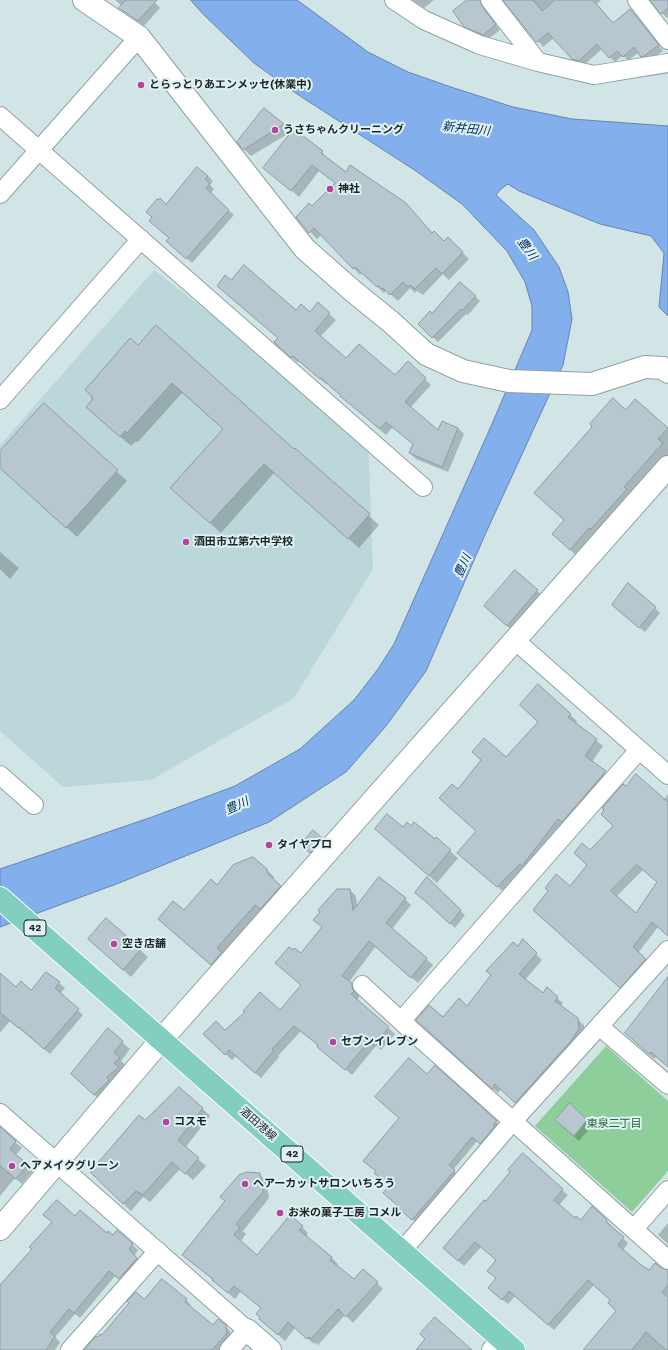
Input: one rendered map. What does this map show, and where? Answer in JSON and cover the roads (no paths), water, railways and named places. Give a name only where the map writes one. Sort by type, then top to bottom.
[{"type":"main road","name":"酒田港線","points":[[0,898],[402,1251],[502,1346]]},
{"type":"street","points":[[84,0],[139,37],[305,249],[391,322],[426,354],[463,371],[509,381],[592,384],[645,366],[663,368],[668,372]]},
{"type":"street","points":[[394,0],[424,20],[480,45],[538,62],[594,75],[668,63]]},
{"type":"street","points":[[490,0],[538,62]]},
{"type":"street","points":[[637,0],[668,40]]},
{"type":"street","points":[[0,194],[139,37]]},
{"type":"street","points":[[0,116],[423,487]]},
{"type":"street","points":[[0,400],[141,239]]},
{"type":"street","points":[[0,1229],[162,1039],[668,468]]},
{"type":"street","points":[[516,641],[668,775]]},
{"type":"street","points":[[402,1021],[639,750]]},
{"type":"street","points":[[0,775],[34,805]]},
{"type":"street","points":[[402,1251],[513,1121],[668,950]]},
{"type":"street","points":[[362,985],[668,1260]]},
{"type":"street","points":[[600,1026],[668,1085]]},
{"type":"street","points":[[0,1113],[270,1350]]},
{"type":"street","points":[[634,1229],[668,1190]]},
{"type":"street","points":[[70,1350],[158,1251]]},
{"type":"street","points":[[229,1350],[247,1330]]},
{"type":"water","points":[[191,0],[297,0],[368,52],[408,72],[451,87],[513,107],[572,119],[668,126],[668,316],[659,307],[664,253],[651,236],[600,224],[519,191],[508,184],[501,189],[496,195],[534,230],[559,267],[568,292],[572,319],[563,365],[484,537],[426,671],[386,726],[346,772],[269,822],[119,883],[0,927],[0,869],[152,817],[235,786],[300,749],[354,700],[378,669],[394,644],[492,424],[532,330],[532,306],[525,282],[507,251],[462,204],[416,171],[297,94],[254,63],[203,14]]},
{"type":"place","name":"とらっとりあエンメッセ(休業中)","points":[[141,85]]},
{"type":"place","name":"うさちゃんクリーニング","points":[[275,130]]},
{"type":"place","name":"神社","points":[[330,189]]},
{"type":"place","name":"酒田市立第六中学校","points":[[186,542]]},
{"type":"place","name":"タイヤプロ","points":[[269,845]]},
{"type":"place","name":"空き店舗","points":[[114,944]]},
{"type":"place","name":"セブンイレブン","points":[[333,1042]]},
{"type":"place","name":"コスモ","points":[[166,1122]]},
{"type":"place","name":"ヘアメイクグリーン","points":[[12,1166]]},
{"type":"place","name":"ヘアーカットサロンいちろう","points":[[245,1184]]},
{"type":"place","name":"お米の菓子工房 コメル","points":[[280,1213]]},
{"type":"water label","name":"新井田川","points":[[466,129]]},
{"type":"water label","name":"豊川","points":[[527,249]]},
{"type":"water label","name":"豊川","points":[[463,566]]},
{"type":"water label","name":"豊川","points":[[237,806]]},
{"type":"park label","name":"東泉二丁目","points":[[614,1124]]}]
